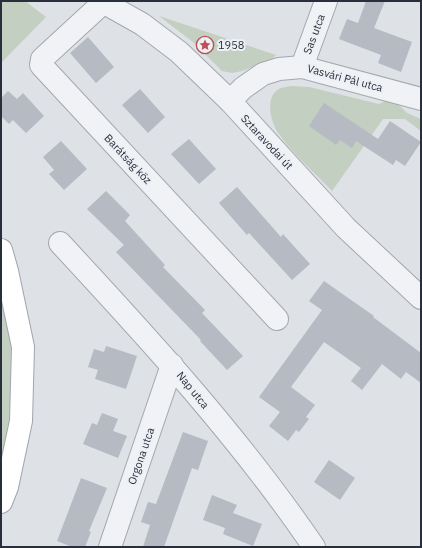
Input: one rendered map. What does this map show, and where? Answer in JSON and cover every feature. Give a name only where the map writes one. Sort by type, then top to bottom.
[{"type":"main road","points":[[1,250],[7,271],[23,347],[21,421],[7,487],[1,502]]},
{"type":"street","name":"Sas utca","points":[[302,67],[326,1]]},
{"type":"street","name":"Sztaravodai út","points":[[103,2],[142,24],[179,52],[230,101],[346,228],[421,298]]},
{"type":"street","name":"Barátság köz","points":[[103,2],[42,59],[41,65],[277,319]]},
{"type":"street","name":"Vasvári Pál utca","points":[[230,101],[243,88],[263,74],[279,69],[302,67],[416,94]]},
{"type":"street","name":"Nap utca","points":[[60,243],[172,365],[260,471],[307,544]]},
{"type":"street","name":"Orgona utca","points":[[110,547],[172,365]]},
{"type":"green space","points":[[1,1],[25,1],[46,17],[1,63]]},
{"type":"green space","points":[[159,16],[276,55],[272,59],[242,71],[232,73],[222,71],[193,42]]},
{"type":"green space","points":[[291,86],[309,87],[379,104],[392,98],[407,113],[421,119],[421,131],[405,119],[383,119],[332,191],[291,149],[276,130],[270,111],[272,98],[274,93],[279,89]]},
{"type":"green space","points":[[1,250],[23,347],[1,502]]},
{"type":"building","points":[[366,1],[385,1],[374,28],[412,42],[401,72],[378,63],[381,55],[339,39],[347,19],[358,23]]},
{"type":"building","points":[[88,37],[114,67],[96,83],[70,53]]},
{"type":"building","points":[[140,89],[165,117],[148,133],[122,105]]},
{"type":"building","points":[[8,91],[17,99],[23,93],[44,116],[26,133],[13,120],[9,124],[1,116],[1,98]]},
{"type":"building","points":[[324,103],[378,139],[390,121],[421,142],[405,166],[396,160],[393,165],[356,141],[352,148],[340,140],[336,145],[309,126]]},
{"type":"building","points":[[189,139],[216,169],[199,184],[171,154]]},
{"type":"building","points":[[61,141],[87,169],[64,190],[49,174],[54,170],[43,157]]},
{"type":"building","points":[[237,187],[281,237],[283,234],[310,264],[292,280],[249,233],[247,235],[219,203]]},
{"type":"building","points":[[106,191],[130,215],[125,221],[165,265],[163,267],[205,310],[202,313],[243,356],[227,370],[200,341],[201,340],[116,252],[124,245],[87,209]]},
{"type":"building","points":[[324,281],[374,316],[373,317],[421,353],[421,383],[406,372],[401,379],[382,364],[362,390],[351,381],[361,368],[324,342],[291,387],[315,405],[306,417],[309,419],[299,432],[296,430],[288,441],[269,426],[280,412],[259,397],[322,310],[309,301]]},
{"type":"building","points":[[106,346],[137,356],[126,389],[95,379],[98,370],[88,367],[94,349],[104,352]]},
{"type":"building","points":[[102,413],[118,419],[113,431],[127,436],[118,458],[83,444],[92,423],[97,425]]},
{"type":"building","points":[[183,432],[208,441],[198,470],[192,468],[164,547],[143,547],[150,525],[141,522],[148,502],[156,504]]},
{"type":"building","points":[[329,460],[355,478],[340,500],[314,482]]},
{"type":"building","points":[[81,478],[107,488],[89,531],[91,532],[85,547],[72,547],[57,541]]},
{"type":"building","points":[[212,495],[237,505],[233,513],[262,524],[253,546],[223,534],[225,528],[203,520]]},
{"type":"place","name":"1958","points":[[205,45]]}]
